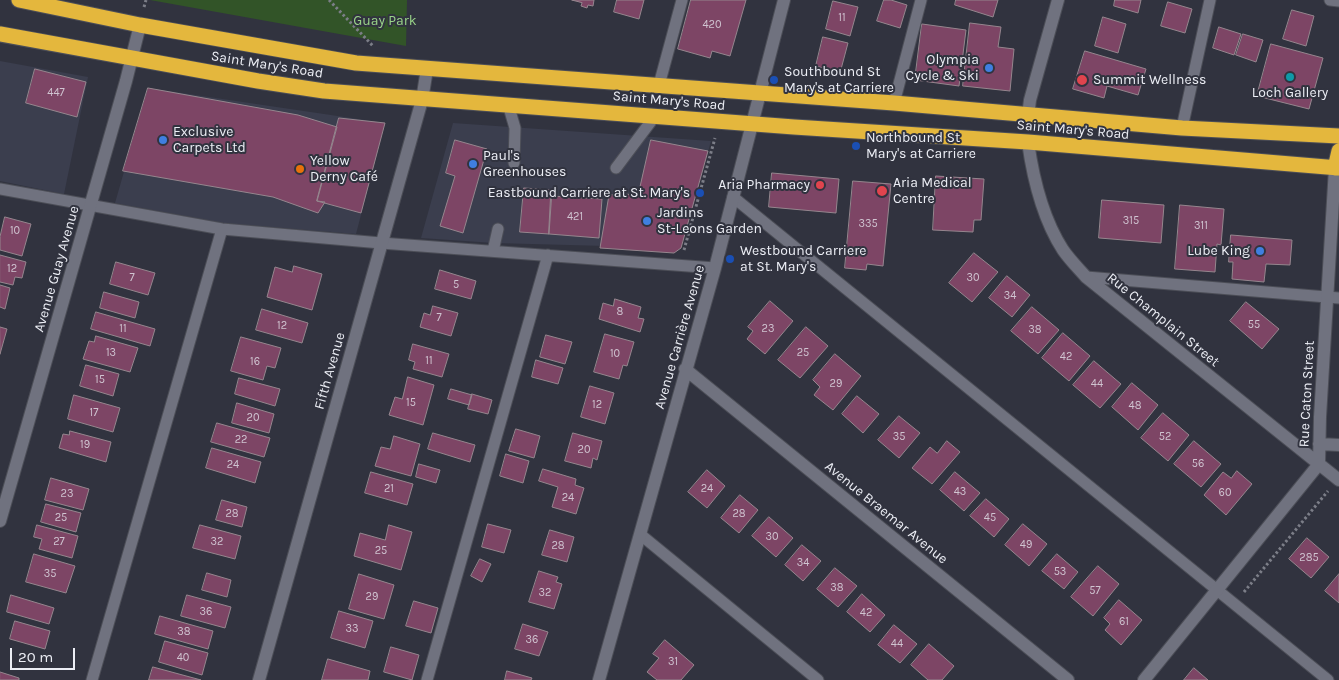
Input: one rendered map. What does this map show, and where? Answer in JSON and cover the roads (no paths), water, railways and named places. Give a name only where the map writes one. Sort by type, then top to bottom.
[{"type":"highway","name":"Saint Mary's Road","points":[[19,0],[140,25],[332,60],[388,66],[894,103],[1182,128],[1339,136]]},
{"type":"highway","name":"Saint Mary's Road","points":[[0,34],[291,87],[422,100],[508,104],[752,124],[1028,142],[1337,168]]},
{"type":"highway","points":[[1028,116],[1028,142]]},
{"type":"highway","points":[[1337,168],[1339,151]]},
{"type":"street","name":"Avenue Carrière Avenue","points":[[599,680],[715,268],[784,0]]},
{"type":"street","points":[[1028,116],[1030,100],[1058,0]]},
{"type":"street","name":"Avenue Guay Avenue","points":[[0,521],[140,25]]},
{"type":"street","name":"Fifth Avenue","points":[[259,680],[422,100],[427,69]]},
{"type":"street","name":"Rue Champlain Street","points":[[1028,142],[1033,169],[1050,222],[1063,249],[1086,277],[1338,479]]},
{"type":"street","name":"Rue Caton Street","points":[[1144,680],[1319,464],[1319,444],[1333,298],[1337,168]]},
{"type":"street","name":"Avenue Braemar Avenue","points":[[686,369],[1068,680]]},
{"type":"street","points":[[1319,444],[1339,446]]},
{"type":"lane","points":[[660,86],[682,0]]},
{"type":"lane","points":[[894,103],[921,0]]},
{"type":"lane","points":[[1182,128],[1210,0]]},
{"type":"lane","points":[[1330,0],[1339,1]]},
{"type":"lane","points":[[508,104],[515,128],[514,163]]},
{"type":"lane","points":[[616,168],[655,116]]},
{"type":"lane","points":[[0,189],[222,229],[715,268]]},
{"type":"lane","points":[[733,197],[1328,680]]},
{"type":"lane","points":[[92,680],[222,229]]},
{"type":"lane","points":[[493,251],[498,229]]},
{"type":"lane","points":[[427,680],[548,255]]},
{"type":"lane","points":[[1086,277],[1333,298]]},
{"type":"lane","points":[[640,535],[818,680]]},
{"type":"place","name":"Olympia Cycle & Ski","points":[[989,68]]},
{"type":"place","name":"Loch Gallery","points":[[1290,77]]},
{"type":"place","name":"Southbound St Mary's at Carriere","points":[[774,80]]},
{"type":"place","name":"Summit Wellness","points":[[1082,80]]},
{"type":"place","name":"Exclusive Carpets Ltd","points":[[163,140]]},
{"type":"place","name":"Northbound St Mary's at Carriere","points":[[856,146]]},
{"type":"place","name":"Paul's Greenhouses","points":[[473,164]]},
{"type":"place","name":"Yellow Derny Café","points":[[300,169]]},
{"type":"place","name":"Aria Pharmacy","points":[[820,185]]},
{"type":"place","name":"Aria Medical Centre","points":[[882,191]]},
{"type":"place","name":"Eastbound Carriere at St. Mary's","points":[[700,193]]},
{"type":"place","name":"Jardins St-Leons Garden","points":[[647,221]]},
{"type":"place","name":"Lube King","points":[[1260,251]]},
{"type":"place","name":"Westbound Carriere at St. Mary's","points":[[730,259]]},
{"type":"park label","name":"Guay Park","points":[[385,21]]}]
